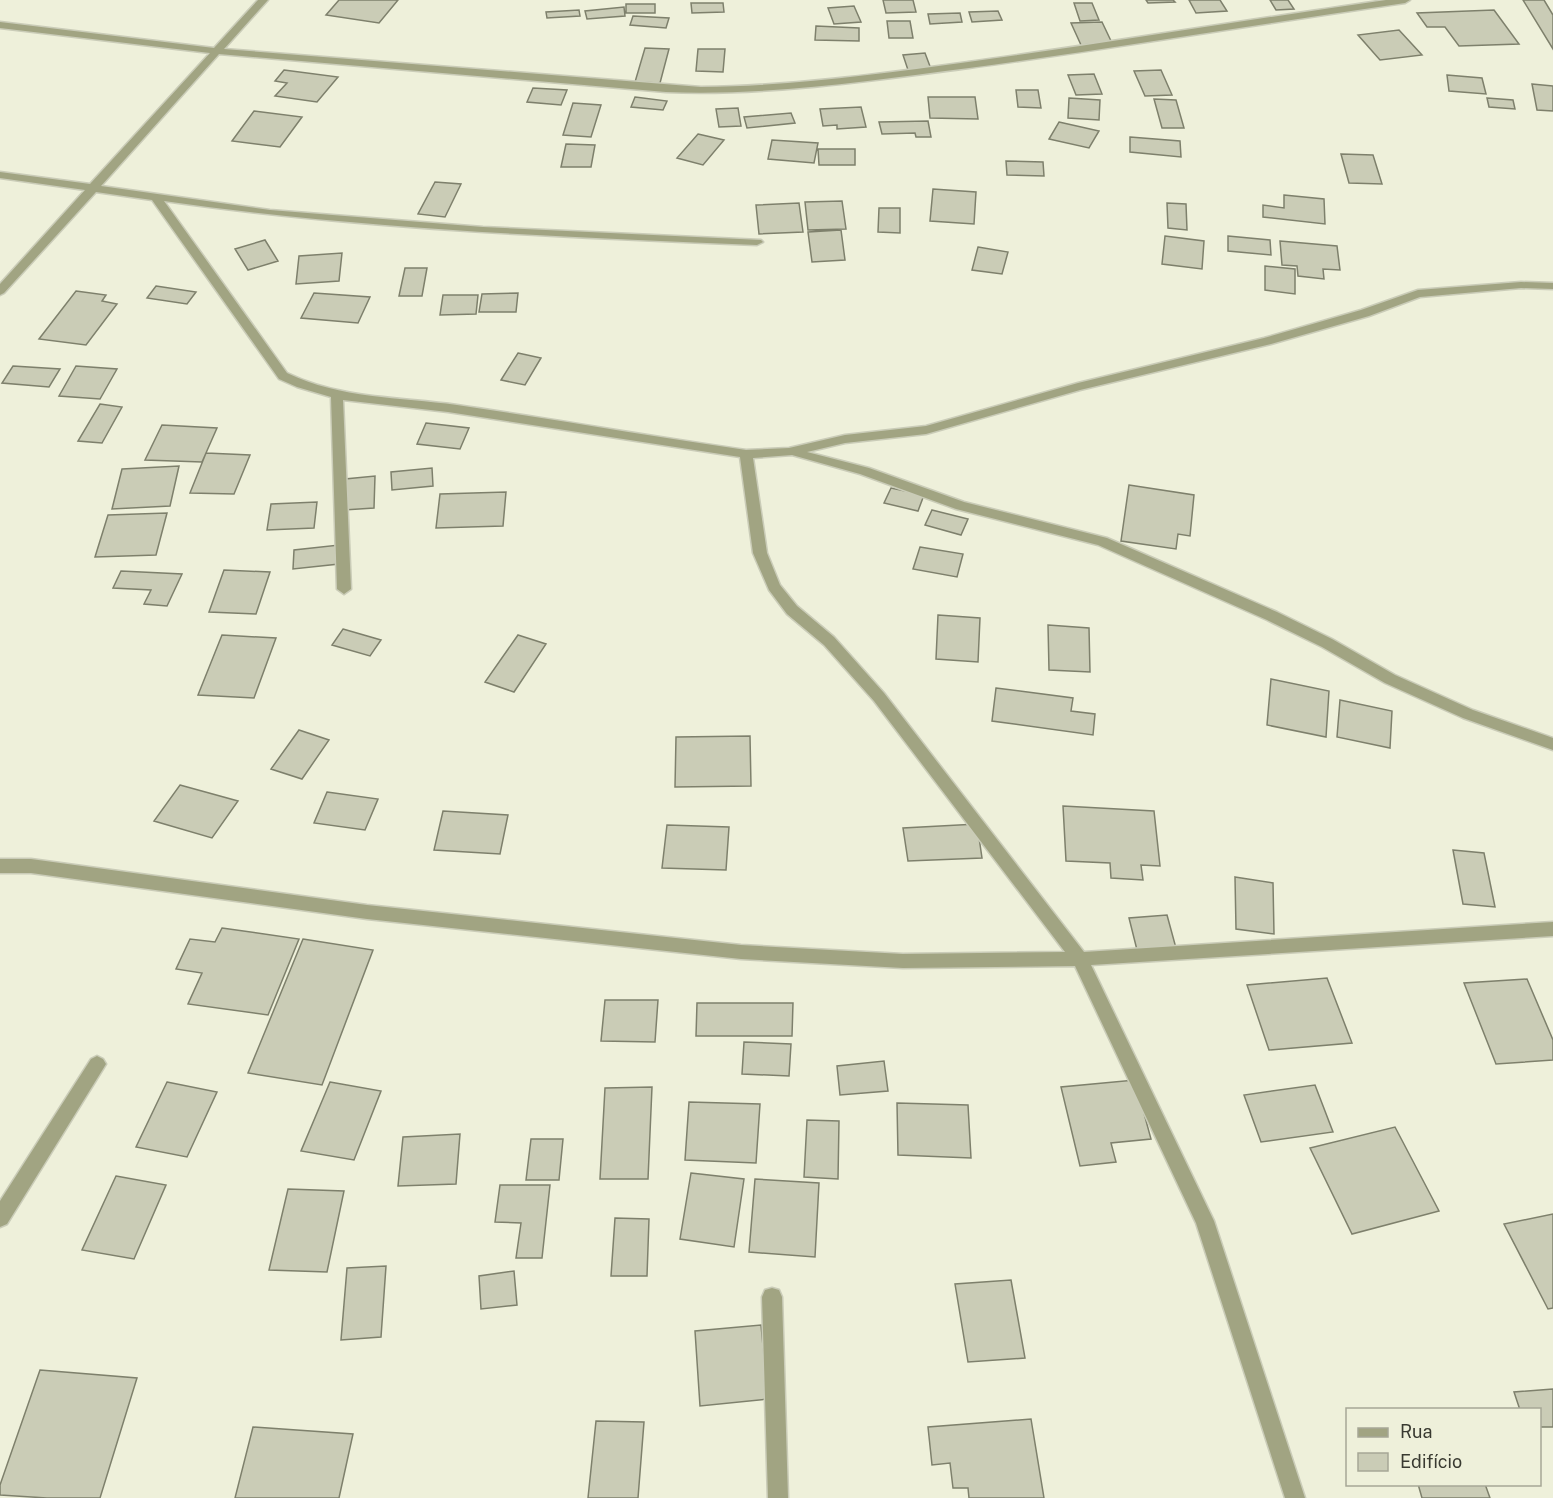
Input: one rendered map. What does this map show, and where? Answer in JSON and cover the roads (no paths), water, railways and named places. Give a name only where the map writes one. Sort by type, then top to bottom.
[{"type":"street","points":[[0,291],[263,0]]},
{"type":"street","points":[[0,25],[217,51],[666,89],[728,91],[826,83],[968,65],[1405,0]]},
{"type":"street","points":[[0,175],[157,199],[270,213],[483,230],[757,242]]},
{"type":"street","points":[[157,199],[283,376],[299,385],[337,394],[445,408],[746,454],[789,452],[845,439],[926,430],[1077,387],[1278,338],[1365,313],[1418,294],[1521,285],[1553,286]]},
{"type":"street","points":[[337,394],[344,589]]},
{"type":"street","points":[[789,452],[864,471],[961,506],[1102,541],[1272,616],[1327,643],[1390,679],[1468,714],[1553,744]]},
{"type":"street","points":[[746,454],[760,553],[774,587],[792,610],[829,641],[879,697],[1080,959],[1205,1221],[1295,1498]]},
{"type":"street","points":[[0,866],[31,866],[367,912],[741,952],[903,962],[1080,959],[1553,929]]},
{"type":"street","points":[[0,1218],[97,1064]]},
{"type":"street","points":[[772,1297],[778,1498]]}]
